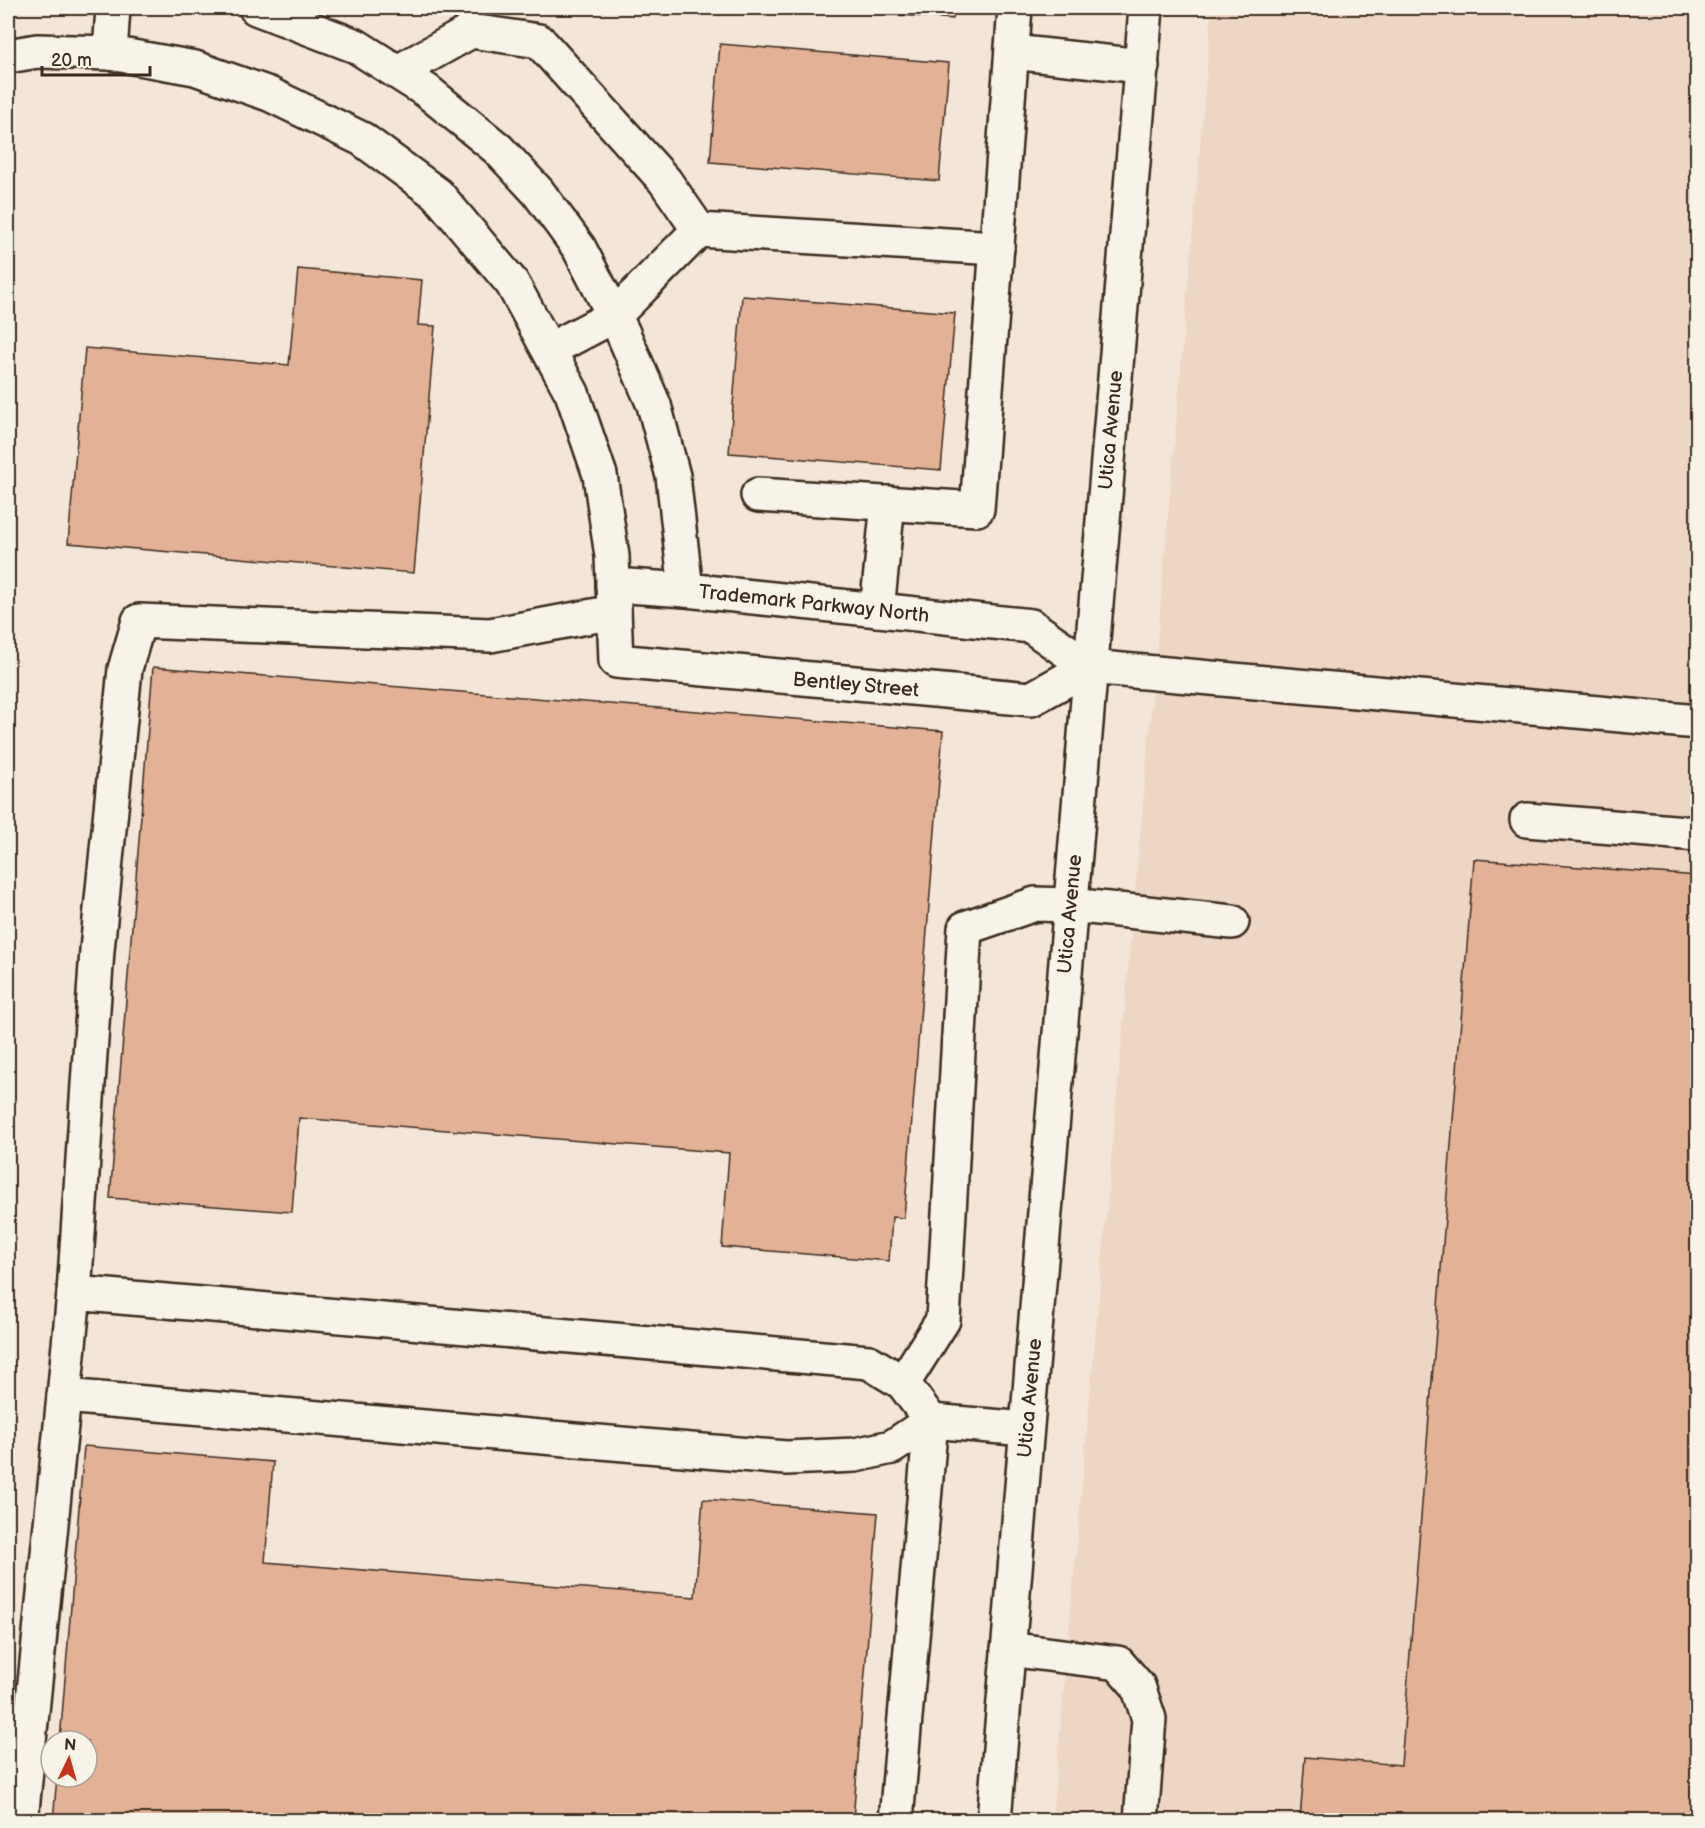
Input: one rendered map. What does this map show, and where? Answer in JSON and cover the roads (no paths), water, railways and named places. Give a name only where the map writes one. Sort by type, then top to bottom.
[{"type":"street","points":[[110,53],[113,8]]},
{"type":"street","name":"Trademark Parkway North","points":[[256,8],[356,46],[398,72],[427,91],[498,149],[538,192],[579,248],[614,316],[654,405],[673,476],[686,590],[1031,626],[1089,667]]},
{"type":"street","points":[[758,495],[977,509],[1016,8]]},
{"type":"street","name":"Utica Avenue","points":[[994,1821],[1146,8]]},
{"type":"street","points":[[398,72],[471,31],[539,41],[665,181],[699,230]]},
{"type":"street","points":[[8,56],[37,51],[110,53],[195,68],[269,94],[362,139],[437,194],[512,283],[572,393],[600,475],[612,556],[613,599]]},
{"type":"street","points":[[1012,52],[1142,66]]},
{"type":"street","points":[[549,350],[614,316],[699,230],[997,248]]},
{"type":"street","points":[[877,610],[888,504]]},
{"type":"street","points":[[21,1821],[74,1293],[97,950],[125,669],[139,621],[490,635],[613,599],[686,590]]},
{"type":"street","name":"Bentley Street","points":[[613,599],[616,661],[1031,699],[1089,667]]},
{"type":"street","points":[[1089,667],[1698,722]]},
{"type":"street","points":[[1527,820],[1698,834]]},
{"type":"street","points":[[903,1383],[943,1320],[965,928],[1035,904],[1070,905],[1232,922]]},
{"type":"street","points":[[74,1293],[869,1362],[903,1383],[931,1421],[896,1821]]},
{"type":"street","points":[[64,1396],[786,1458],[855,1455],[892,1447],[931,1421],[1026,1429]]},
{"type":"street","points":[[1008,1649],[1118,1663],[1138,1686],[1149,1719],[1141,1821]]}]
